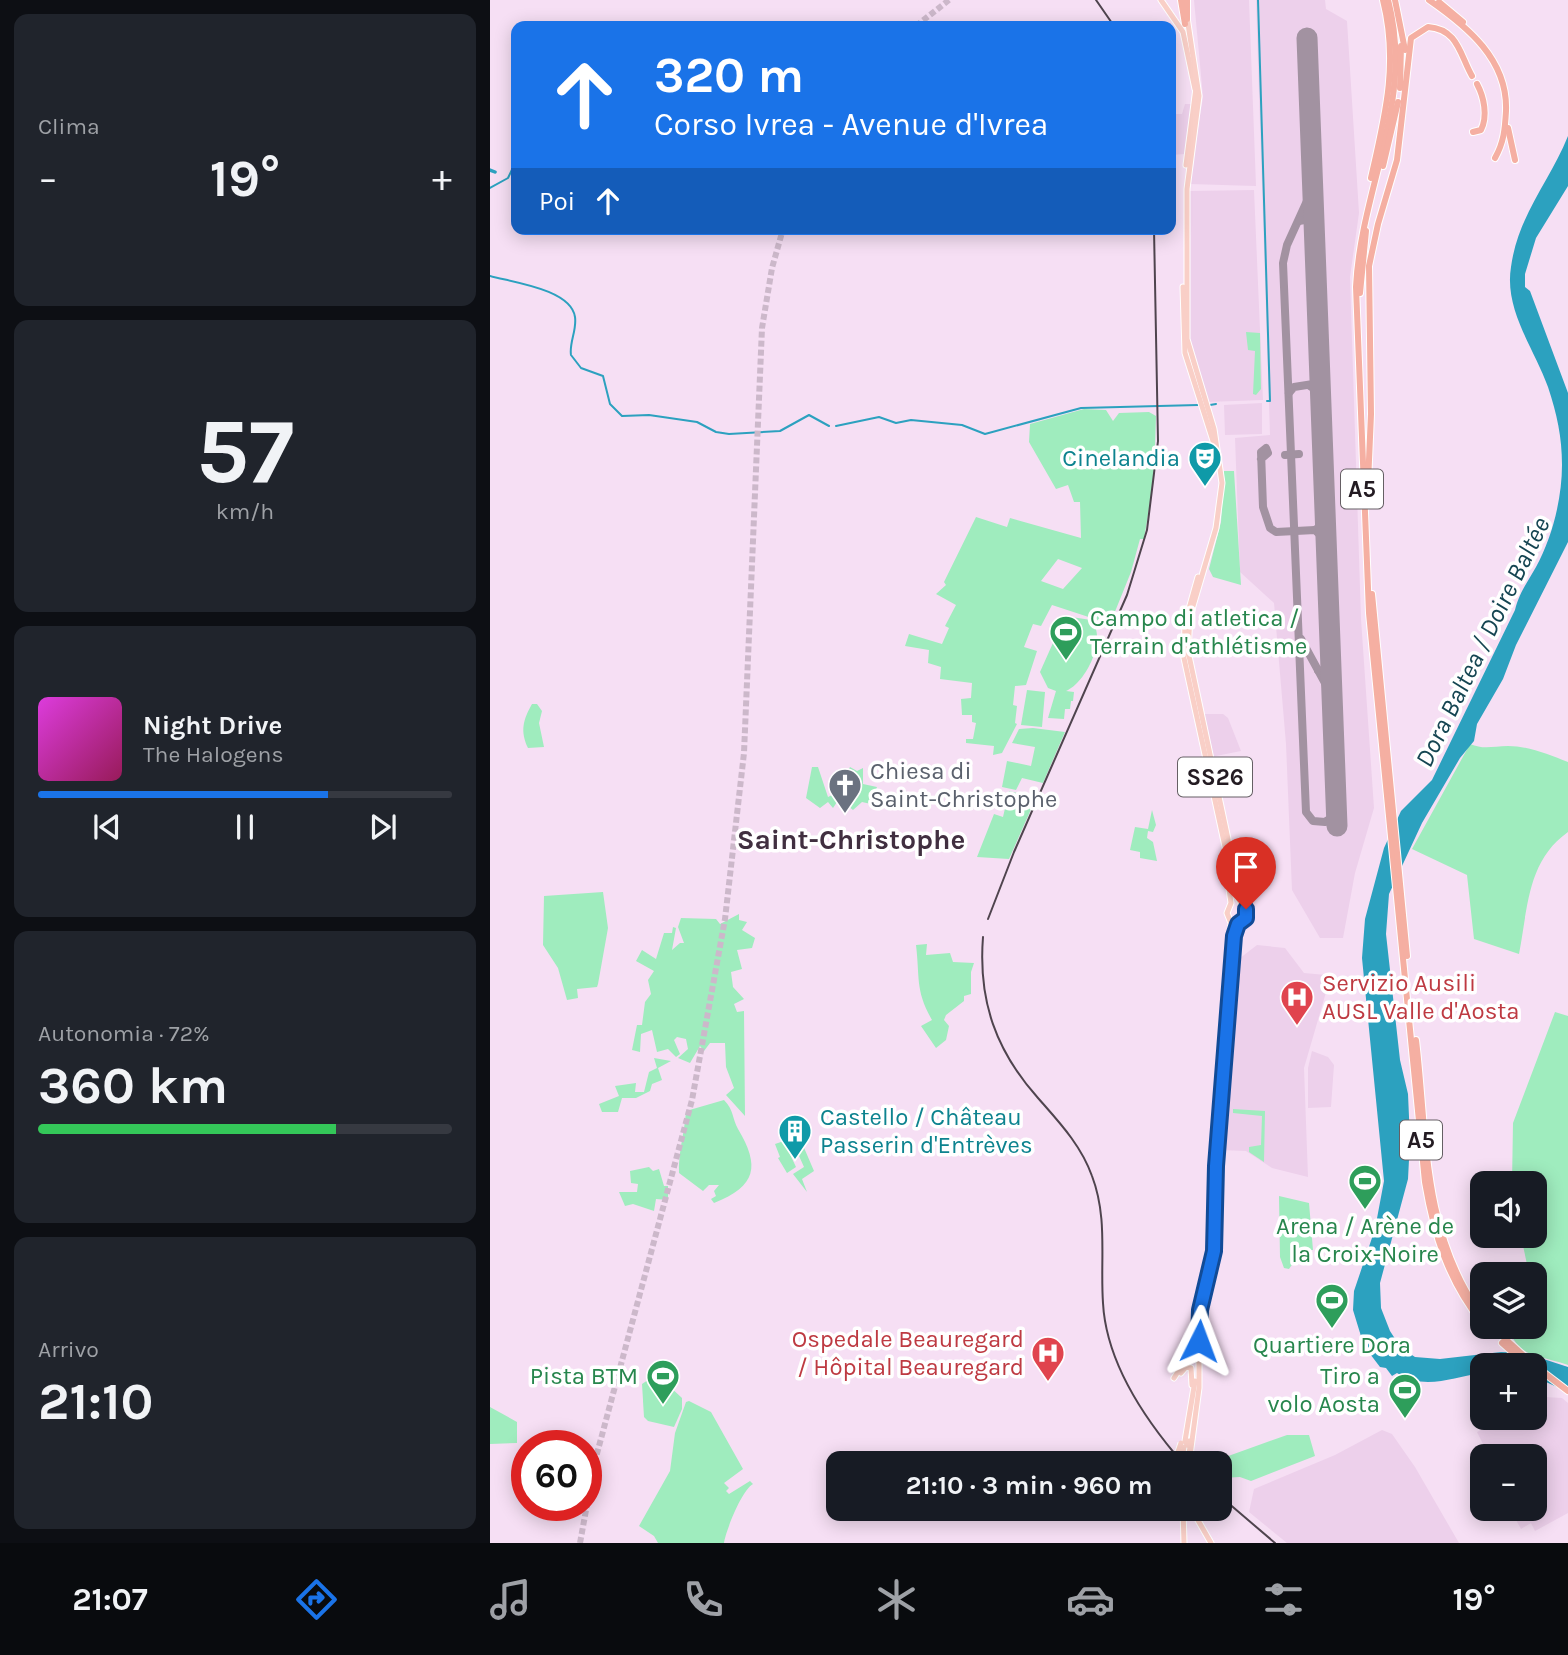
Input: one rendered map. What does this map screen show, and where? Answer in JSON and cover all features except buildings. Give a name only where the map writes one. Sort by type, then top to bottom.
[{"type":"highway","name":"A5","points":[[1367,506],[1371,414],[1369,266],[1378,224],[1398,160],[1407,90],[1406,62],[1390,0]]},
{"type":"highway","name":"A5","points":[[1381,720],[1367,506],[1360,323],[1361,272],[1367,229],[1389,145],[1401,74],[1400,38],[1390,0]]},
{"type":"highway","name":"A5","points":[[1390,0],[1395,32],[1396,83],[1358,256],[1356,324],[1363,501],[1381,720],[1430,1214],[1450,1276],[1470,1303]]},
{"type":"highway","points":[[1429,0],[1475,38],[1497,64],[1507,94],[1504,137],[1495,158]]},
{"type":"highway","points":[[1435,0],[1479,37],[1500,63],[1508,85],[1508,134],[1515,160]]},
{"type":"highway","points":[[1184,1],[1186,22]]},
{"type":"highway","points":[[1406,62],[1414,34],[1424,28],[1434,28],[1456,41],[1472,76]]},
{"type":"highway","points":[[1473,132],[1481,130],[1484,123],[1482,95],[1477,84]]},
{"type":"highway","name":"A5","points":[[1404,945],[1434,1211],[1453,1271],[1470,1297]]},
{"type":"highway","name":"A5","points":[[1500,1339],[1515,1353]]},
{"type":"highway","name":"A5","points":[[1503,1339],[1519,1353]]},
{"type":"highway","name":"A5","points":[[1547,1377],[1568,1394]]},
{"type":"main road","points":[[1161,0],[1175,21]]},
{"type":"main road","points":[[1176,22],[1183,32],[1196,93]]},
{"type":"main road","points":[[1186,22],[1195,67],[1196,93]]},
{"type":"main road","name":"SS26","points":[[1186,22],[1198,74],[1199,113],[1187,189],[1187,331],[1191,359],[1217,444],[1221,497],[1216,528],[1190,615],[1188,651],[1228,839],[1233,890],[1239,903]]},
{"type":"main road","points":[[1195,34],[1198,74]]},
{"type":"main road","name":"SS26","points":[[1196,93],[1184,189],[1183,325],[1185,353],[1205,407],[1216,459],[1217,508],[1187,612],[1184,658],[1224,839],[1230,905]]},
{"type":"main road","points":[[1185,1451],[1186,1448],[1197,1404],[1199,1317],[1214,1251],[1216,1155],[1234,936],[1247,913],[1239,903],[1230,905],[1227,913],[1230,921],[1228,993],[1216,1155],[1212,1247],[1197,1307],[1191,1414],[1186,1448]]},
{"type":"main road","points":[[1230,921],[1239,923]]},
{"type":"main road","points":[[1191,1414],[1192,1370],[1186,1367],[1180,1375],[1191,1351],[1196,1328]]},
{"type":"main road","points":[[1184,1521],[1184,1543]]},
{"type":"main road","points":[[1193,1521],[1209,1543]]},
{"type":"shaded area","points":[[1194,0],[1249,0],[1256,186],[1189,184],[1203,97]]},
{"type":"shaded area","points":[[1256,0],[1325,0],[1326,9],[1347,21],[1359,213],[1350,277],[1361,619],[1374,808],[1355,873],[1343,938],[1320,938],[1292,890],[1286,744],[1274,603],[1240,572],[1235,438],[1270,435]]},
{"type":"shaded area","points":[[1185,104],[1193,104],[1185,154],[1176,155],[1176,114],[1182,114]]},
{"type":"shaded area","points":[[1254,190],[1263,400],[1207,402],[1196,371],[1187,326],[1188,194],[1190,191]]},
{"type":"shaded area","points":[[1262,403],[1262,434],[1225,435],[1224,405]]},
{"type":"shaded area","points":[[1202,714],[1223,714],[1228,718],[1241,751],[1211,757]]},
{"type":"shaded area","points":[[1257,945],[1285,948],[1304,973],[1326,975],[1329,982],[1304,1068],[1308,1177],[1272,1168],[1246,1151],[1220,1150],[1235,962]]},
{"type":"shaded area","points":[[1312,1051],[1328,1057],[1334,1065],[1331,1107],[1308,1108],[1308,1068]]},
{"type":"shaded area","points":[[1547,1397],[1562,1398],[1568,1403],[1568,1513],[1535,1531],[1531,1523],[1521,1529],[1517,1521],[1547,1521],[1547,1444],[1483,1444],[1477,1432],[1547,1430]]},
{"type":"shaded area","points":[[1382,1430],[1392,1434],[1415,1467],[1459,1543],[1287,1543],[1249,1512],[1254,1489],[1335,1455]]},
{"type":"green space","points":[[1246,332],[1260,333],[1261,389],[1256,395],[1253,394],[1255,351],[1248,350]]},
{"type":"green space","points":[[1084,409],[1106,410],[1113,421],[1119,413],[1149,412],[1156,416],[1154,479],[1144,539],[1140,539],[1131,572],[1110,624],[1052,605],[1041,626],[1033,624],[1024,647],[1037,651],[1026,685],[1015,686],[1013,705],[1017,706],[1017,724],[1002,753],[993,755],[994,746],[966,743],[966,739],[973,739],[976,723],[972,722],[972,715],[962,715],[961,699],[971,698],[972,683],[940,679],[941,667],[928,663],[929,650],[905,646],[909,634],[942,644],[949,628],[945,626],[956,605],[936,594],[946,585],[944,582],[976,517],[1007,527],[1010,518],[1081,538],[1080,502],[1074,502],[1068,485],[1056,489],[1029,442],[1030,424]],"holes":[[[1058,559],[1082,568],[1063,589],[1041,581]]]},
{"type":"green space","points":[[1224,471],[1234,471],[1241,585],[1213,577],[1209,569],[1221,522]]},
{"type":"green space","name":"Campo di atletica / Terrain d'athlétisme","points":[[1065,616],[1091,620],[1096,628],[1096,648],[1081,679],[1066,691],[1074,692],[1070,709],[1065,709],[1064,719],[1048,718],[1056,691],[1048,688],[1040,672]]},
{"type":"green space","points":[[1027,690],[1045,692],[1042,727],[1021,725]]},
{"type":"green space","points":[[532,704],[537,704],[542,711],[539,723],[544,747],[528,748],[524,736],[526,715]]},
{"type":"green space","points":[[1019,729],[1065,732],[1043,783],[1022,778],[1016,790],[1002,787],[1007,761],[1031,766],[1035,747],[1012,743]]},
{"type":"green space","points":[[1470,744],[1524,748],[1568,762],[1568,832],[1554,844],[1537,871],[1519,954],[1474,939],[1467,875],[1412,849]]},
{"type":"green space","points":[[812,767],[818,767],[828,797],[834,794],[837,802],[833,808],[828,802],[820,808],[806,798]]},
{"type":"green space","points":[[850,767],[857,771],[863,768],[863,784],[877,787],[871,804],[862,802],[853,810],[842,801],[830,779],[842,772],[846,774]]},
{"type":"green space","points":[[1009,791],[1036,798],[1009,859],[977,857],[994,814],[1003,817]]},
{"type":"green space","points":[[1152,810],[1156,825],[1153,832],[1148,831],[1147,838],[1153,842],[1157,861],[1140,858],[1140,852],[1130,850],[1135,827],[1148,829]]},
{"type":"green space","points":[[603,892],[608,928],[597,987],[577,989],[578,998],[567,1000],[558,968],[543,945],[544,896]]},
{"type":"green space","points":[[739,914],[739,920],[747,922],[742,930],[755,938],[752,948],[737,950],[742,969],[731,972],[733,987],[744,999],[734,1004],[737,1012],[744,1011],[745,1116],[726,1095],[734,1088],[726,1067],[725,1043],[710,1043],[704,1051],[700,1046],[690,1063],[678,1058],[688,1049],[686,1039],[677,1037],[674,1040],[680,1054],[676,1057],[668,1049],[657,1052],[652,1030],[641,1034],[640,1052],[632,1050],[637,1025],[642,1025],[645,1002],[651,994],[648,980],[654,971],[636,961],[642,950],[656,959],[664,933],[672,933],[673,927],[676,928],[672,950],[684,943],[678,927],[681,918],[716,919],[720,924]]},
{"type":"green space","points":[[927,944],[926,955],[950,953],[953,962],[974,963],[971,972],[971,994],[964,996],[964,1001],[946,1015],[944,1020],[949,1026],[946,1040],[936,1048],[921,1026],[932,1020],[919,984],[916,945]]},
{"type":"green space","points":[[1555,1012],[1568,1016],[1568,1365],[1547,1359],[1547,1353],[1528,1353],[1514,1339],[1547,1339],[1547,1262],[1526,1262],[1524,1248],[1547,1248],[1547,1171],[1512,1171],[1513,1123]]},
{"type":"green space","points":[[654,1058],[671,1061],[658,1068],[662,1080],[652,1084],[650,1091],[636,1098],[622,1098],[618,1112],[602,1112],[599,1104],[619,1096],[615,1086],[636,1083],[635,1092],[644,1092],[649,1072],[657,1068]]},
{"type":"green space","points":[[724,1100],[730,1107],[745,1142],[751,1164],[746,1182],[714,1203],[711,1199],[716,1196],[714,1191],[719,1185],[709,1185],[703,1191],[679,1173],[680,1158],[686,1111]]},
{"type":"green space","points":[[1233,1109],[1265,1111],[1264,1162],[1249,1152],[1249,1147],[1261,1145],[1262,1116],[1233,1113]]},
{"type":"green space","points":[[799,1136],[814,1171],[802,1179],[807,1192],[793,1174],[804,1167],[795,1147],[787,1148],[796,1167],[787,1173],[778,1158],[780,1157],[775,1144]]},
{"type":"green space","points":[[649,1167],[653,1171],[659,1169],[664,1186],[668,1186],[668,1200],[656,1199],[654,1211],[633,1204],[625,1206],[619,1192],[637,1192],[638,1184],[631,1183],[630,1171]]},
{"type":"green space","points":[[1279,1196],[1309,1203],[1313,1250],[1302,1250],[1289,1269],[1284,1268],[1280,1257]]},
{"type":"green space","name":"Pista BTM","points":[[648,1380],[669,1386],[682,1398],[682,1409],[674,1427],[648,1421],[644,1417],[642,1384]]},
{"type":"green space","points":[[686,1402],[711,1412],[743,1469],[724,1483],[729,1488],[726,1491],[729,1494],[750,1481],[753,1484],[731,1520],[724,1543],[658,1543],[654,1536],[639,1526],[670,1471],[675,1433]]},
{"type":"green space","points":[[490,1407],[517,1422],[517,1430],[511,1430],[511,1443],[490,1444]]},
{"type":"green space","points":[[1287,1435],[1309,1435],[1315,1456],[1251,1481],[1232,1477],[1232,1455]]},
{"type":"water","points":[[1568,136],[1568,186],[1536,238],[1525,274],[1525,287],[1530,291],[1568,393],[1568,542],[1516,645],[1503,679],[1477,724],[1474,741],[1460,758],[1422,823],[1389,894],[1386,934],[1400,1060],[1408,1094],[1410,1140],[1408,1179],[1380,1283],[1381,1308],[1390,1331],[1401,1348],[1415,1357],[1440,1359],[1470,1356],[1470,1375],[1439,1381],[1418,1381],[1397,1373],[1392,1376],[1386,1368],[1380,1367],[1364,1346],[1353,1310],[1354,1291],[1375,1229],[1384,1181],[1362,958],[1365,919],[1384,848],[1401,811],[1432,780],[1521,593],[1542,556],[1555,518],[1562,478],[1558,426],[1548,387],[1516,314],[1510,283],[1520,231]]},
{"type":"water","points":[[1547,1360],[1568,1367],[1568,1392],[1547,1382]]},
{"type":"waterway","points":[[1258,0],[1270,401],[1267,401]]},
{"type":"waterway","points":[[490,170],[495,172]]},
{"type":"waterway","points":[[490,188],[508,178],[511,172]]},
{"type":"waterway","points":[[490,276],[539,288],[552,293],[571,307],[575,317],[571,355],[581,368],[603,376],[610,404],[622,416],[649,415],[697,422],[716,432],[729,434],[780,431],[809,415],[829,426]]},
{"type":"waterway","points":[[1210,405],[1216,404]]},
{"type":"waterway","points":[[836,426],[879,417],[896,423],[911,420],[962,425],[985,434],[1081,408],[1198,405]]},
{"type":"taxiway","points":[[1312,170],[1307,201],[1287,245],[1283,263],[1306,812],[1313,821],[1325,822],[1333,817],[1337,805]]},
{"type":"taxiway","points":[[1299,221],[1310,219],[1315,231]]},
{"type":"taxiway","points":[[1289,393],[1294,387],[1313,384],[1320,372]]},
{"type":"taxiway","points":[[1310,386],[1318,391],[1321,399]]},
{"type":"taxiway","points":[[1261,459],[1268,453],[1266,448],[1261,452],[1263,507],[1270,528],[1276,532],[1315,530],[1326,541]]},
{"type":"taxiway","points":[[1285,455],[1299,454]]},
{"type":"taxiway","points":[[1315,530],[1322,525],[1325,516]]},
{"type":"taxiway","points":[[1301,639],[1333,704]]},
{"type":"taxiway","points":[[1318,670],[1327,672],[1331,665]]},
{"type":"runway","points":[[1307,38],[1337,826]]},
{"type":"tunnel","points":[[922,21],[949,0]]},
{"type":"tunnel","points":[[580,1543],[595,1461],[692,1100],[725,919],[744,753],[762,328],[772,268],[781,235]]},
{"type":"railway","points":[[1096,0],[1111,21]]},
{"type":"railway","points":[[988,919],[1014,852],[1127,595],[1147,530],[1158,441],[1154,235]]},
{"type":"railway","points":[[983,937],[982,960],[987,1004],[1001,1043],[1023,1080],[1076,1144],[1092,1176],[1102,1223],[1103,1303],[1106,1324],[1118,1364],[1149,1421],[1173,1451]]},
{"type":"railway","points":[[1232,1506],[1275,1543]]},
{"type":"place","name":"Cinelandia","points":[[1205,488]]},
{"type":"place","name":"Campo di atletica / Terrain d'athlétisme","points":[[1066,662]]},
{"type":"place","name":"Chiesa di Saint-Christophe","points":[[845,815]]},
{"type":"place","name":"Servizio Ausili AUSL Valle d'Aosta","points":[[1297,1027]]},
{"type":"place","name":"Castello / Château Passerin d'Entrèves","points":[[795,1161]]},
{"type":"place","name":"Arena / Arène de la Croix-Noire","points":[[1365,1211]]},
{"type":"place","name":"Quartiere Dora","points":[[1332,1330]]},
{"type":"place","name":"Ospedale Beauregard / Hôpital Beauregard","points":[[1048,1383]]},
{"type":"place","name":"Pista BTM","points":[[663,1406]]},
{"type":"place","name":"Tiro a volo Aosta","points":[[1405,1420]]},
{"type":"district","name":"Saint-Christophe","points":[[851,839]]},
{"type":"route","points":[[1199,1341],[1200,1310],[1210,1274],[1216,1229],[1216,1166],[1230,1015],[1234,936],[1238,924],[1246,918],[1246,909]]},
{"type":"water label","name":"Dora Baltea / Doire Baltée","points":[[1482,642]]}]
